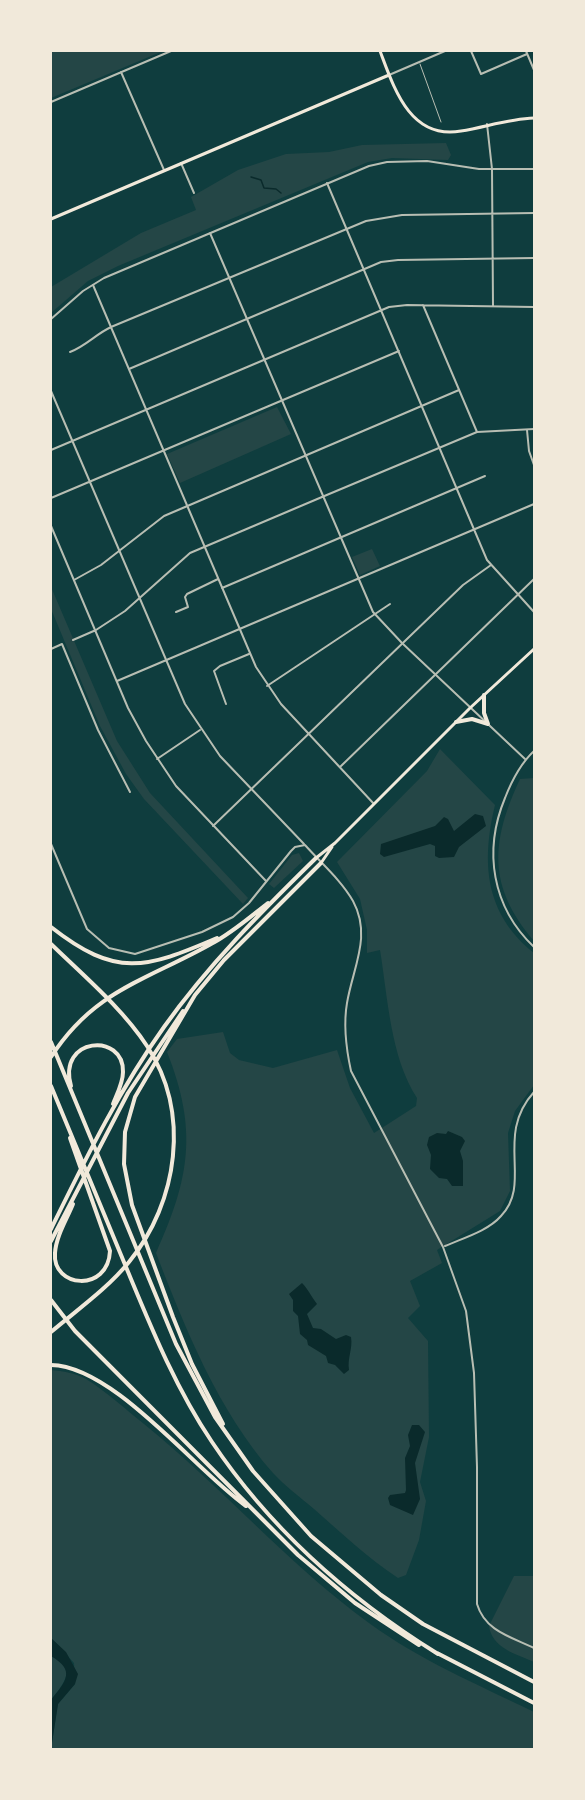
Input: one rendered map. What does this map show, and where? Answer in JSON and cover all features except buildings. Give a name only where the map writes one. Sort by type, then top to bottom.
[{"type":"highway","points":[[484,695],[484,713],[488,724]]},
{"type":"highway","points":[[456,722],[472,719],[488,724]]},
{"type":"highway","points":[[51,1229],[105,1122],[137,1067],[176,1010],[221,955],[316,858]]},
{"type":"highway","points":[[51,1241],[107,1131],[155,1050],[224,960],[321,863]]},
{"type":"highway","points":[[51,1057],[82,1018],[124,986],[229,933],[280,894]]},
{"type":"highway","points":[[51,927],[81,950],[99,959],[134,964],[165,958],[229,933]]},
{"type":"highway","points":[[51,944],[139,1035],[163,1076],[173,1118],[174,1152],[167,1189],[151,1229],[137,1251],[117,1276],[51,1332]]},
{"type":"highway","points":[[195,995],[135,1098],[125,1132],[125,1173],[132,1205],[184,1346],[235,1446]]},
{"type":"highway","points":[[51,1042],[176,1344],[206,1402],[269,1492],[299,1525],[381,1595],[423,1624],[534,1682]]},
{"type":"highway","points":[[79,1109],[70,1082],[70,1062],[84,1047],[106,1046],[117,1054],[123,1072],[105,1122]]},
{"type":"highway","points":[[51,1086],[160,1348],[182,1392],[220,1454],[277,1526],[332,1579],[374,1611],[438,1654]]},
{"type":"highway","points":[[64,1117],[110,1251],[108,1264],[102,1273],[83,1281],[64,1274],[58,1267],[54,1254],[78,1190]]},
{"type":"highway","points":[[51,1300],[75,1331],[255,1513],[306,1562],[355,1603],[416,1643],[534,1702]]},
{"type":"highway","points":[[51,1365],[71,1367],[94,1377],[168,1435],[255,1513]]},
{"type":"main road","points":[[380,51],[405,108],[415,119],[429,128],[455,132],[487,124],[534,118]]},
{"type":"main road","points":[[51,219],[389,75]]},
{"type":"main road","points":[[316,858],[335,843],[470,708],[534,649]]},
{"type":"main road","points":[[321,863],[335,843]]},
{"type":"street","points":[[51,102],[171,51]]},
{"type":"street","points":[[389,75],[445,51]]},
{"type":"street","points":[[471,51],[480,74],[527,53],[534,70]]},
{"type":"street","points":[[121,72],[164,170]]},
{"type":"street","points":[[487,124],[492,169],[493,306]]},
{"type":"street","points":[[51,319],[93,284],[369,166],[387,162],[443,162],[492,169],[534,169]]},
{"type":"street","points":[[181,163],[194,193]]},
{"type":"street","points":[[327,183],[490,565],[534,612]]},
{"type":"street","points":[[70,352],[84,346],[95,335],[111,327],[347,227],[393,215],[534,213]]},
{"type":"street","points":[[210,233],[357,579],[375,614],[402,644],[525,759]]},
{"type":"street","points":[[129,369],[364,269],[392,260],[534,258]]},
{"type":"street","points":[[93,284],[249,654],[267,686],[308,735],[374,804]]},
{"type":"street","points":[[423,305],[477,432]]},
{"type":"street","points":[[51,450],[382,310],[396,306],[423,305],[534,307]]},
{"type":"street","points":[[51,498],[399,351]]},
{"type":"street","points":[[74,580],[101,565],[154,522],[187,505],[459,390]]},
{"type":"street","points":[[51,391],[185,704],[201,730],[251,790],[346,891],[360,920],[362,947],[347,1001],[345,1026],[351,1071],[443,1247],[461,1293],[473,1353],[477,1483],[477,1604],[482,1618],[492,1628],[534,1648]]},
{"type":"street","points":[[527,429],[528,448],[534,465]]},
{"type":"street","points":[[73,640],[96,630],[118,616],[177,562],[204,547],[477,432],[534,429]]},
{"type":"street","points":[[222,588],[485,476]]},
{"type":"street","points":[[117,681],[534,504]]},
{"type":"street","points":[[51,526],[128,708],[157,759],[176,786],[266,881]]},
{"type":"street","points":[[213,826],[463,585],[490,565]]},
{"type":"street","points":[[177,612],[188,607],[185,597],[187,594],[218,579]]},
{"type":"street","points":[[340,767],[534,579]]},
{"type":"street","points":[[267,686],[390,604]]},
{"type":"street","points":[[51,649],[62,644],[98,730],[130,792]]},
{"type":"street","points":[[226,704],[214,671],[220,666],[249,654]]},
{"type":"street","points":[[157,759],[201,730]]},
{"type":"street","points":[[534,751],[525,759],[511,782],[497,819],[493,862],[497,888],[505,908],[522,935],[534,947]]},
{"type":"street","points":[[51,844],[87,929],[102,944],[128,954],[154,950],[220,925],[245,907],[295,847],[305,845]]},
{"type":"street","points":[[443,1247],[493,1223],[510,1204],[515,1184],[513,1147],[515,1126],[524,1105],[534,1092]]},
{"type":"lane","points":[[419,62],[441,122]]},
{"type":"shaded area","points":[[51,51],[163,51],[51,98]]},
{"type":"shaded area","points":[[446,143],[451,155],[448,160],[392,158],[368,162],[118,266],[88,281],[51,313],[51,287],[141,233],[196,210],[191,197],[238,170],[286,154],[329,152],[362,145]]},
{"type":"shaded area","points":[[277,407],[291,434],[180,483],[167,454]]},
{"type":"shaded area","points":[[372,549],[380,566],[360,575],[352,557]]},
{"type":"shaded area","points":[[51,587],[117,741],[150,793],[248,898],[243,904],[144,799],[126,774],[100,726],[51,609]]},
{"type":"shaded area","points":[[440,749],[495,805],[488,847],[491,886],[496,904],[505,922],[534,953],[534,1085],[515,1111],[508,1133],[510,1191],[500,1211],[437,1250],[442,1263],[410,1281],[420,1306],[408,1318],[428,1341],[429,1437],[420,1482],[426,1501],[419,1540],[406,1575],[398,1578],[365,1554],[288,1487],[253,1449],[219,1396],[205,1368],[156,1253],[176,1201],[183,1177],[186,1154],[183,1106],[167,1052],[177,1039],[223,1032],[230,1053],[239,1060],[273,1068],[337,1050],[350,1088],[374,1133],[416,1106],[417,1098],[401,1064],[391,1026],[380,950],[367,953],[367,930],[360,899],[337,862],[427,771]]},
{"type":"shaded area","points":[[534,778],[534,941],[508,901],[501,882],[498,863],[499,843],[510,802],[520,779]]},
{"type":"shaded area","points":[[475,814],[483,816],[486,826],[459,847],[454,857],[435,856],[435,846],[430,844],[384,857],[380,854],[381,844],[435,826],[444,817],[448,819],[454,831]]},
{"type":"shaded area","points":[[299,853],[303,861],[274,888],[269,884],[292,855]]},
{"type":"shaded area","points":[[448,1131],[462,1137],[465,1141],[460,1151],[463,1161],[463,1186],[452,1186],[447,1179],[439,1178],[430,1169],[431,1155],[427,1145],[429,1137],[437,1133],[446,1134]]},
{"type":"shaded area","points":[[302,1283],[317,1304],[307,1314],[313,1328],[321,1329],[336,1339],[346,1335],[351,1337],[349,1370],[344,1374],[335,1365],[328,1363],[326,1356],[308,1345],[307,1340],[300,1334],[298,1316],[293,1311],[293,1300],[289,1294]]},
{"type":"shaded area","points":[[51,1370],[82,1377],[109,1395],[201,1473],[311,1576],[369,1623],[429,1660],[534,1712],[534,1749],[51,1749],[58,1704],[75,1684],[74,1663],[51,1638]]},
{"type":"shaded area","points":[[412,1425],[419,1425],[425,1432],[415,1463],[420,1499],[413,1515],[390,1505],[388,1498],[390,1495],[405,1493],[406,1490],[405,1458],[410,1446],[408,1435]]},
{"type":"shaded area","points":[[514,1576],[534,1576],[534,1662],[500,1645],[491,1634],[489,1626]]},
{"type":"shaded area","points":[[51,1638],[66,1652],[78,1674],[75,1684],[58,1704],[51,1749],[51,1700],[64,1682],[66,1672],[59,1661],[51,1656]]},
{"type":"shaded area","points":[[51,1656],[64,1666],[66,1676],[51,1700]]},
{"type":"waterway","points":[[251,177],[261,180],[264,188],[276,189],[281,193]]}]
